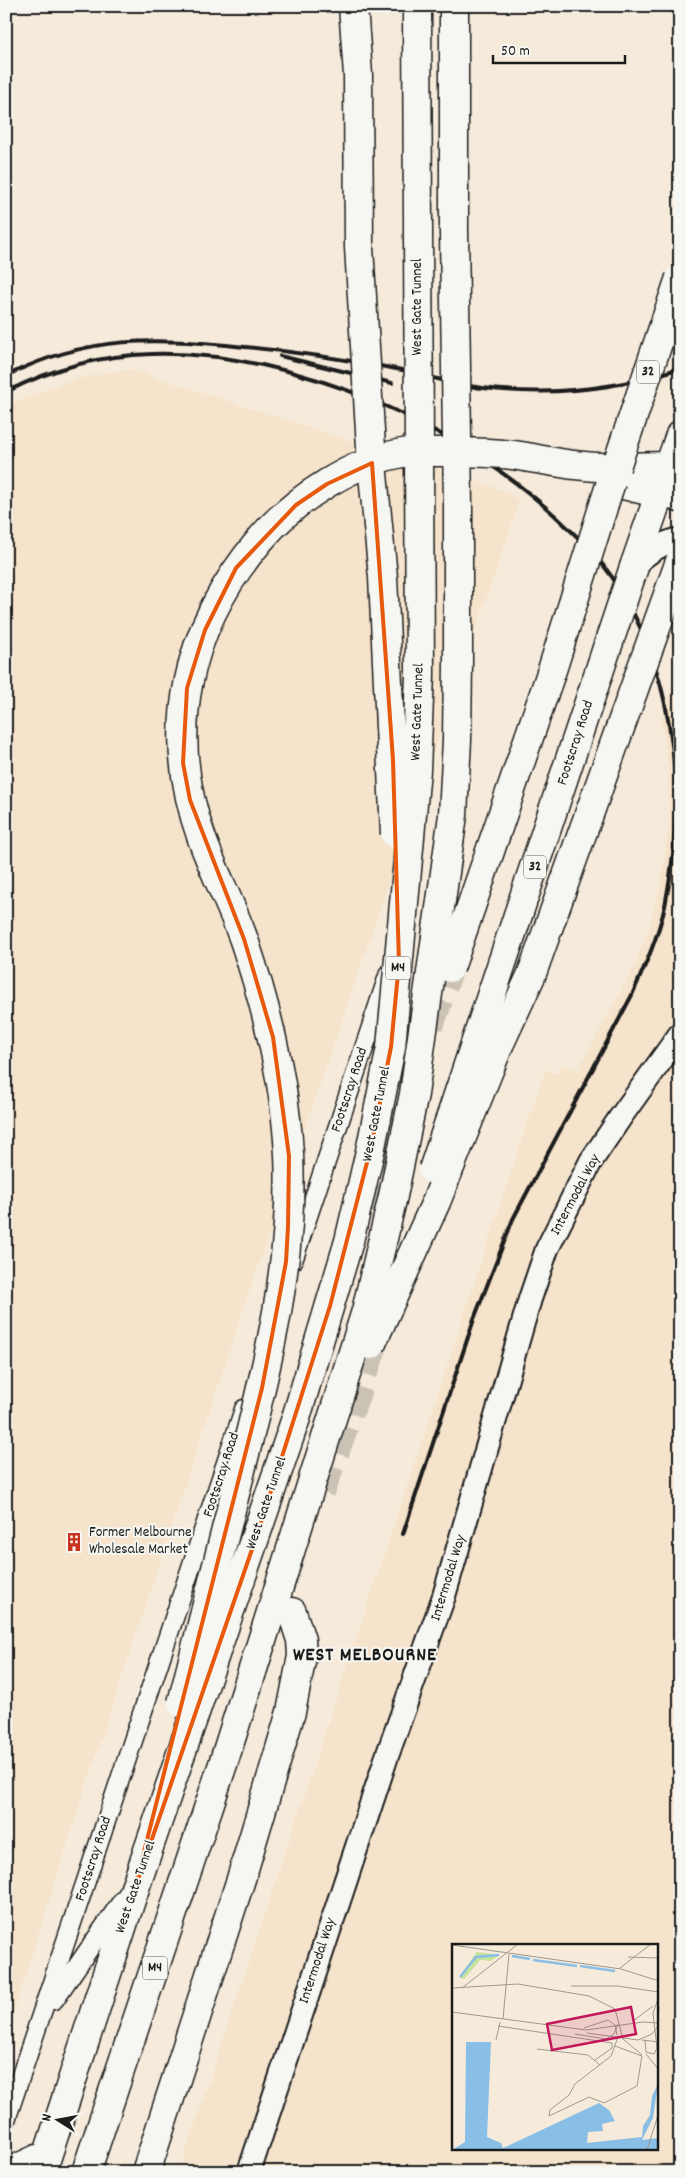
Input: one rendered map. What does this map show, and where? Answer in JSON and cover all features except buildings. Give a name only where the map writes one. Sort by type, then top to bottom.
[{"type":"main road","points":[[352,6],[358,75],[359,247],[372,464],[384,596],[393,760],[399,962]]},
{"type":"main road","name":"West Gate Tunnel","points":[[36,2166],[293,1427],[346,1250],[371,1147],[391,1047],[416,770],[420,675],[417,6]]},
{"type":"main road","name":"West Gate Tunnel","points":[[86,2172],[223,1764],[285,1601],[366,1311],[393,1196],[414,1094],[453,815],[457,740],[458,507],[454,231],[454,6]]},
{"type":"main road","name":"32","points":[[450,968],[550,676],[614,474],[680,278]]},
{"type":"main road","name":"Footscray Road","points":[[416,1222],[634,564],[670,497],[680,435]]},
{"type":"main road","points":[[131,1892],[262,1388],[286,1262],[288,1227],[288,1147],[273,1037],[244,939],[202,840],[190,800],[183,763],[183,730],[187,688],[193,660],[216,604],[236,568],[265,534],[296,505],[327,484],[355,469],[384,458],[410,452],[488,452],[584,466],[614,474],[670,497]]},
{"type":"main road","points":[[614,474],[674,467]]},
{"type":"main road","points":[[146,2172],[262,1810],[291,1712],[302,1656],[301,1640],[285,1601],[366,1358],[436,1202],[499,1045],[531,976],[680,561]]},
{"type":"street","points":[[634,564],[666,542],[680,539]]},
{"type":"street","name":"Footscray Road","points":[[6,2120],[412,903]]},
{"type":"street","name":"Intermodal Way","points":[[249,2172],[386,1759],[444,1596],[530,1298],[547,1249],[592,1161],[622,1115],[680,1034]]},
{"type":"street","name":"Footscray Road","points":[[32,2046],[54,1999],[131,1892]]},
{"type":"street","points":[[6,2168],[36,2166]]},
{"type":"highlighted area","points":[[372,463],[393,760],[399,963],[391,1047],[371,1147],[330,1306],[257,1535],[134,1891],[262,1388],[286,1262],[288,1227],[289,1156],[273,1037],[244,939],[190,800],[183,763],[187,688],[205,630],[236,568],[296,505],[327,484]]},
{"type":"shaded area","points":[[130,369],[502,490],[520,500],[246,1301],[81,1801],[6,2036],[6,406],[59,384]]},
{"type":"shaded area","points":[[680,663],[680,2172],[179,2172],[545,1070],[558,1074],[561,1065],[578,1070],[635,965],[649,928],[661,882],[669,823],[668,765],[661,719]]},
{"type":"tunnel","points":[[430,1026],[450,968]]},
{"type":"tunnel","points":[[366,1210],[402,1106]]},
{"type":"tunnel","points":[[321,1492],[382,1323]]},
{"type":"railway","points":[[6,376],[36,362],[66,352],[123,342],[152,341],[213,344],[304,354],[402,370],[473,387],[508,390],[558,391],[607,386],[632,382],[680,368]]},
{"type":"railway","points":[[6,392],[41,376],[95,360],[152,354],[207,356],[263,365],[320,381],[375,402],[429,427],[479,457],[526,491],[567,527],[598,559],[618,586],[642,631],[656,668],[666,707],[675,787],[675,827],[671,867],[665,906],[659,929],[632,995],[513,1219],[474,1319],[403,1534]]},
{"type":"railway","points":[[280,356],[392,383]]},
{"type":"place","name":"Former Melbourne Wholesale Market","points":[[74,1542]]},
{"type":"district","name":"WEST MELBOURNE","points":[[365,1656]]}]
